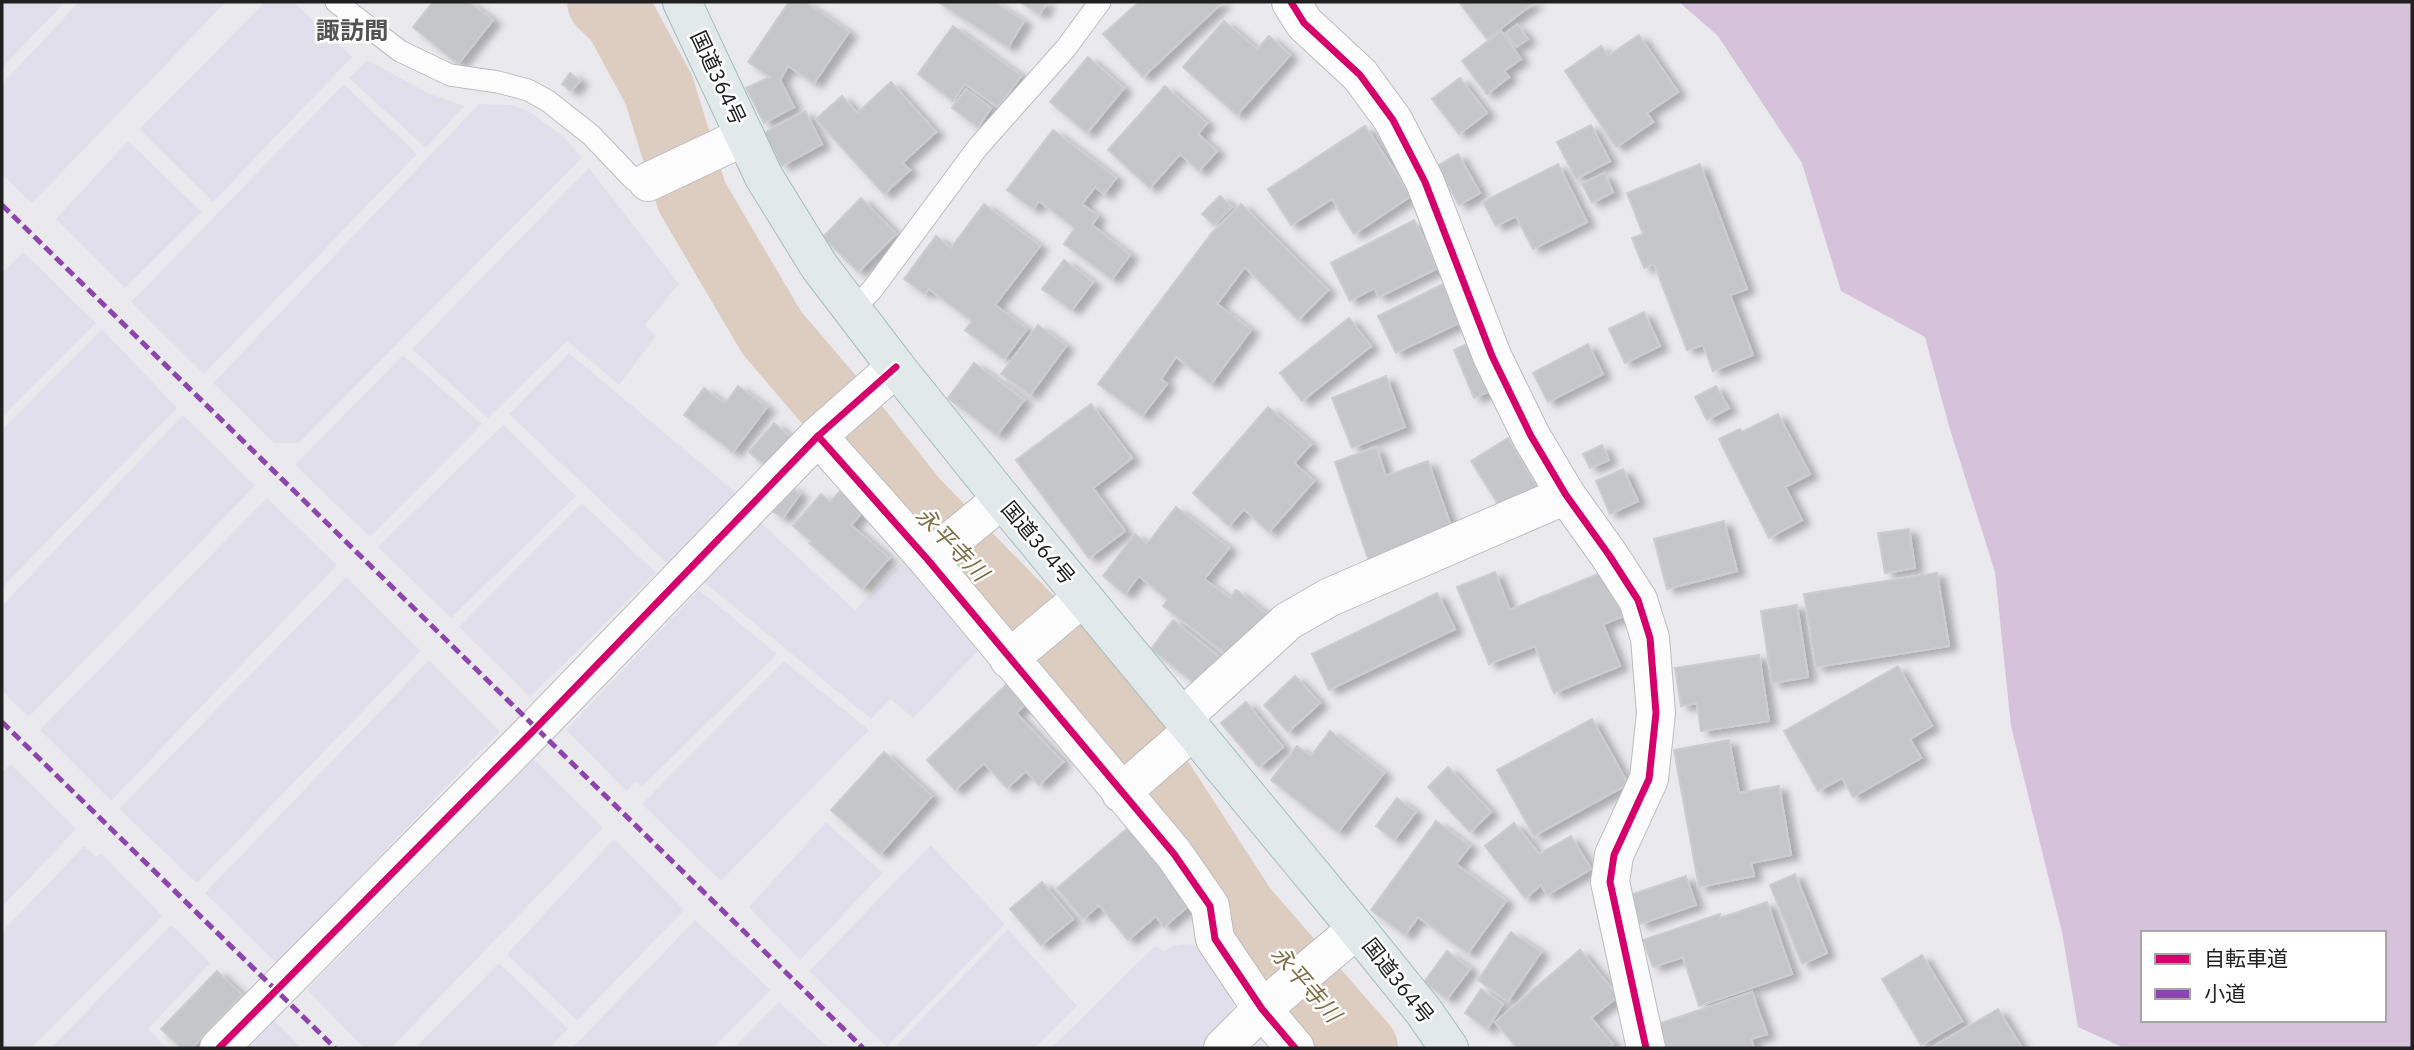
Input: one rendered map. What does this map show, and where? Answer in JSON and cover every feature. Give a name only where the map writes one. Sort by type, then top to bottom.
[{"type":"highway","name":"国道364号","points":[[682,2],[735,141],[764,177],[819,266],[852,310],[888,374],[1075,604],[1185,730],[1349,936],[1424,1012],[1449,1048]]},
{"type":"street","points":[[1291,2],[1304,23],[1360,75],[1393,120],[1425,182],[1492,356],[1531,436],[1566,495],[1638,600],[1650,638],[1656,713],[1648,779],[1615,855],[1610,882],[1646,1048]]},
{"type":"street","points":[[648,182],[735,141]]},
{"type":"street","points":[[219,1048],[536,728],[823,431],[888,374]]},
{"type":"street","points":[[823,431],[932,556],[1125,790],[1210,906],[1214,939],[1269,1002],[1296,1048]]},
{"type":"street","points":[[1125,790],[1287,621],[1329,597],[1566,495]]},
{"type":"street","points":[[932,556],[995,505]]},
{"type":"street","points":[[1013,656],[1075,604]]},
{"type":"street","points":[[1223,1048],[1269,1002],[1349,936]]},
{"type":"lane","points":[[336,2],[400,51],[450,75],[498,82],[528,90],[548,101],[591,135],[635,180],[648,182]]},
{"type":"lane","points":[[852,310],[872,290],[978,147],[1066,48],[1100,2]]},
{"type":"shaded area","points":[[2,2],[65,2],[2,68]]},
{"type":"shaded area","points":[[79,2],[226,2],[32,203],[2,175],[2,84]]},
{"type":"shaded area","points":[[265,2],[294,2],[352,57],[213,202],[139,129]]},
{"type":"shaded area","points":[[1679,2],[2412,2],[2412,1048],[2124,1048],[2078,1027],[2062,932],[2011,726],[1995,572],[1949,426],[1925,337],[1841,291],[1802,163],[1718,36]]},
{"type":"shaded area","points":[[367,60],[428,93],[464,106],[426,148],[349,78]]},
{"type":"shaded area","points":[[344,84],[417,154],[204,374],[131,302]]},
{"type":"shaded area","points":[[479,104],[512,105],[530,112],[564,137],[582,158],[299,443],[274,443],[213,383]]},
{"type":"shaded area","points":[[128,141],[202,212],[125,288],[56,219]]},
{"type":"shaded area","points":[[589,168],[679,284],[645,325],[656,336],[619,385],[567,341],[488,418],[412,349]]},
{"type":"shaded area","points":[[23,252],[96,323],[2,417],[2,273]]},
{"type":"shaded area","points":[[102,329],[177,408],[2,588],[2,430]]},
{"type":"shaded area","points":[[569,353],[739,495],[669,565],[509,414]]},
{"type":"shaded area","points":[[403,355],[482,424],[370,537],[295,465]]},
{"type":"shaded area","points":[[183,415],[255,486],[29,717],[2,691],[2,606]]},
{"type":"shaded area","points":[[503,425],[576,496],[451,618],[378,547]]},
{"type":"shaded area","points":[[267,498],[337,565],[111,801],[40,730]]},
{"type":"shaded area","points":[[582,503],[656,573],[530,697],[459,627]]},
{"type":"shaded area","points":[[758,520],[855,610],[908,556],[983,646],[913,718],[891,699],[871,719],[704,582]]},
{"type":"shaded area","points":[[346,577],[421,651],[197,883],[119,809]]},
{"type":"shaded area","points":[[699,590],[777,654],[642,787],[635,782],[626,791],[566,730]]},
{"type":"shaded area","points":[[429,660],[500,731],[277,963],[205,893]]},
{"type":"shaded area","points":[[784,661],[869,730],[721,881],[642,804]]},
{"type":"shaded area","points":[[533,759],[603,828],[391,1048],[364,1048],[307,990]]},
{"type":"shaded area","points":[[10,764],[76,829],[2,907],[2,772]]},
{"type":"shaded area","points":[[826,822],[883,873],[800,960],[749,907]]},
{"type":"shaded area","points":[[614,839],[684,910],[577,1021],[507,954]]},
{"type":"shaded area","points":[[931,845],[1005,924],[887,1047],[809,971]]},
{"type":"shaded area","points":[[84,846],[96,857],[101,853],[162,916],[31,1048],[2,1048],[2,932]]},
{"type":"shaded area","points":[[695,920],[771,990],[713,1048],[572,1048]]},
{"type":"shaded area","points":[[171,925],[210,963],[148,1029],[167,1048],[51,1048]]},
{"type":"shaded area","points":[[1008,929],[1077,1006],[1035,1048],[894,1048]]},
{"type":"shaded area","points":[[1189,944],[1200,948],[1241,994],[1223,1025],[1201,1048],[1051,1048],[1155,946],[1164,951],[1173,946]]},
{"type":"shaded area","points":[[499,963],[568,1029],[550,1048],[415,1048]]},
{"type":"shaded area","points":[[779,1002],[829,1048],[734,1048]]},
{"type":"shaded area","points":[[271,1017],[302,1048],[241,1048]]},
{"type":"building","points":[[433,2],[469,2],[493,20],[458,64],[413,27]]},
{"type":"building","points":[[789,2],[805,2],[849,32],[814,83],[788,66],[780,80],[794,107],[764,123],[746,88],[770,77],[748,62]]},
{"type":"building","points":[[938,2],[994,2],[1024,21],[1008,47]]},
{"type":"building","points":[[1020,2],[1047,2],[1040,14]]},
{"type":"building","points":[[1139,2],[1223,2],[1143,77],[1103,34]]},
{"type":"building","points":[[1459,2],[1535,2],[1487,39]]},
{"type":"building","points":[[1224,21],[1257,49],[1269,36],[1290,55],[1237,115],[1183,67]]},
{"type":"building","points":[[1517,25],[1528,39],[1516,47],[1506,33]]},
{"type":"building","points":[[953,26],[1021,76],[998,107],[965,84],[953,101],[918,74]]},
{"type":"building","points":[[1501,31],[1521,59],[1504,71],[1509,77],[1487,94],[1462,61]]},
{"type":"building","points":[[1639,35],[1678,92],[1647,113],[1653,122],[1616,147],[1565,71],[1601,46],[1608,56]]},
{"type":"building","points":[[1088,57],[1124,88],[1087,133],[1050,102]]},
{"type":"building","points":[[570,73],[580,81],[571,91],[562,84]]},
{"type":"building","points":[[1460,78],[1487,113],[1459,134],[1432,99]]},
{"type":"building","points":[[891,82],[936,132],[902,163],[910,170],[884,194],[816,119],[842,96],[857,113]]},
{"type":"building","points":[[1165,86],[1207,123],[1198,134],[1217,151],[1199,171],[1180,154],[1150,188],[1108,150]]},
{"type":"building","points":[[966,89],[991,108],[978,127],[952,108]]},
{"type":"building","points":[[805,111],[822,144],[782,166],[764,133]]},
{"type":"building","points":[[1591,125],[1610,161],[1576,179],[1557,142]]},
{"type":"building","points":[[1365,126],[1411,196],[1354,234],[1332,199],[1291,225],[1268,189]]},
{"type":"building","points":[[1053,130],[1116,178],[1104,194],[1095,187],[1082,204],[1098,216],[1092,225],[1130,255],[1112,279],[1064,244],[1075,228],[1039,201],[1033,209],[1007,190]]},
{"type":"building","points":[[1458,154],[1480,193],[1459,205],[1437,166]]},
{"type":"building","points":[[1558,164],[1587,222],[1533,249],[1516,216],[1496,226],[1483,202]]},
{"type":"building","points":[[1700,164],[1747,289],[1730,295],[1753,355],[1713,371],[1703,345],[1687,350],[1654,264],[1644,268],[1632,238],[1643,234],[1627,193]]},
{"type":"building","points":[[1604,173],[1613,192],[1592,203],[1582,184]]},
{"type":"building","points":[[1220,196],[1232,207],[1214,225],[1202,214]]},
{"type":"building","points":[[861,198],[896,234],[858,272],[823,237]]},
{"type":"building","points":[[984,204],[1040,246],[995,305],[1027,329],[1004,359],[965,330],[972,321],[929,289],[925,294],[904,279],[936,236],[951,248]]},
{"type":"building","points":[[1241,204],[1328,290],[1298,320],[1245,267],[1217,304],[1251,330],[1211,384],[1176,357],[1161,379],[1167,384],[1142,416],[1098,384],[1211,234]]},
{"type":"building","points":[[1414,220],[1438,268],[1379,297],[1374,288],[1350,301],[1331,263]]},
{"type":"building","points":[[1064,260],[1093,282],[1072,310],[1042,289]]},
{"type":"building","points":[[1443,284],[1461,322],[1396,353],[1378,316]]},
{"type":"building","points":[[1644,312],[1660,346],[1625,363],[1609,329]]},
{"type":"building","points":[[1349,318],[1371,346],[1302,401],[1280,373]]},
{"type":"building","points":[[1038,325],[1066,346],[1030,395],[1001,374]]},
{"type":"building","points":[[1471,342],[1492,390],[1474,398],[1454,350]]},
{"type":"building","points":[[1588,344],[1603,374],[1548,402],[1533,373]]},
{"type":"building","points":[[974,363],[1024,400],[997,435],[948,398]]},
{"type":"building","points":[[1386,376],[1405,427],[1352,448],[1332,398]]},
{"type":"building","points":[[738,386],[767,407],[733,452],[684,415],[704,388],[725,404]]},
{"type":"building","points":[[1716,386],[1729,408],[1707,420],[1695,397]]},
{"type":"building","points":[[1091,404],[1132,458],[1093,488],[1125,531],[1089,558],[1016,460]]},
{"type":"building","points":[[1268,407],[1311,444],[1294,463],[1314,481],[1269,532],[1244,509],[1229,526],[1193,493]]},
{"type":"building","points":[[1778,414],[1810,474],[1785,487],[1802,520],[1769,538],[1719,439],[1740,429],[1742,432]]},
{"type":"building","points":[[774,423],[794,440],[769,469],[749,452]]},
{"type":"building","points":[[1508,438],[1539,490],[1503,512],[1471,461]]},
{"type":"building","points":[[1602,445],[1609,460],[1590,468],[1583,454]]},
{"type":"building","points":[[1376,447],[1386,476],[1428,461],[1454,535],[1370,564],[1335,462]]},
{"type":"building","points":[[1623,469],[1638,501],[1610,514],[1596,481]]},
{"type":"building","points":[[789,486],[800,494],[783,518],[772,511]]},
{"type":"building","points":[[842,489],[865,509],[851,525],[889,558],[862,589],[793,526],[821,494],[830,502]]},
{"type":"building","points":[[1176,507],[1229,548],[1204,579],[1230,598],[1236,590],[1269,616],[1235,661],[1163,606],[1168,600],[1139,576],[1125,594],[1103,576],[1135,534],[1147,544]]},
{"type":"building","points":[[1724,521],[1737,571],[1667,589],[1654,539]]},
{"type":"building","points":[[1909,529],[1915,568],[1885,573],[1878,533]]},
{"type":"building","points":[[1605,571],[1624,616],[1603,624],[1620,666],[1554,693],[1535,646],[1489,664],[1457,587],[1495,572],[1510,610]]},
{"type":"building","points":[[1937,573],[1949,646],[1816,667],[1804,594]]},
{"type":"building","points":[[1437,593],[1455,629],[1329,690],[1312,654]]},
{"type":"building","points":[[1797,605],[1808,677],[1772,683],[1761,611]]},
{"type":"building","points":[[1173,620],[1220,658],[1198,686],[1151,649]]},
{"type":"building","points":[[1759,655],[1769,721],[1701,731],[1697,703],[1681,706],[1675,668]]},
{"type":"building","points":[[1898,666],[1932,726],[1910,739],[1921,758],[1853,797],[1842,778],[1818,791],[1784,731]]},
{"type":"building","points":[[1295,676],[1320,703],[1288,732],[1264,705]]},
{"type":"building","points":[[1007,684],[1026,703],[1016,713],[1063,762],[1039,785],[1026,771],[1007,788],[984,763],[955,790],[927,760]]},
{"type":"building","points":[[1246,702],[1283,747],[1259,767],[1221,723]]},
{"type":"building","points":[[1592,719],[1628,784],[1534,836],[1497,770]]},
{"type":"building","points":[[1330,731],[1384,773],[1338,832],[1271,780],[1297,746],[1311,756]]},
{"type":"building","points":[[1729,740],[1739,793],[1779,786],[1791,855],[1751,863],[1754,876],[1699,887],[1674,750]]},
{"type":"building","points":[[884,752],[932,796],[880,854],[831,810]]},
{"type":"building","points":[[1448,767],[1491,812],[1470,832],[1428,787]]},
{"type":"building","points":[[1397,798],[1416,812],[1394,840],[1376,826]]},
{"type":"building","points":[[1436,821],[1470,846],[1456,864],[1506,901],[1468,953],[1418,917],[1405,935],[1371,910]]},
{"type":"building","points":[[1514,823],[1539,854],[1571,836],[1591,869],[1547,895],[1541,885],[1525,898],[1485,846]]},
{"type":"building","points":[[1130,826],[1194,901],[1164,927],[1156,916],[1128,940],[1099,905],[1083,919],[1057,888]]},
{"type":"building","points":[[1795,874],[1827,953],[1802,964],[1770,885]]},
{"type":"building","points":[[1686,876],[1696,905],[1640,924],[1630,895]]},
{"type":"building","points":[[1042,882],[1073,919],[1041,945],[1010,909]]},
{"type":"building","points":[[1767,902],[1792,974],[1699,1006],[1683,957],[1653,967],[1643,940],[1720,914],[1720,918]]},
{"type":"building","points":[[1511,932],[1541,952],[1508,1001],[1478,980]]},
{"type":"building","points":[[1580,950],[1618,996],[1591,1018],[1613,1044],[1608,1048],[1517,1048],[1495,1022]]},
{"type":"building","points":[[1447,951],[1470,969],[1447,999],[1424,982]]},
{"type":"building","points":[[1922,955],[1962,1021],[1921,1045],[1882,979]]},
{"type":"building","points":[[217,971],[242,995],[192,1048],[181,1048],[161,1029]]},
{"type":"building","points":[[1481,989],[1503,1004],[1487,1029],[1465,1013]]},
{"type":"building","points":[[1752,992],[1767,1034],[1751,1039],[1754,1048],[1663,1048],[1655,1025]]},
{"type":"building","points":[[1998,1009],[2022,1048],[1931,1048]]},
{"type":"waterway","name":"永平寺川","points":[[603,2],[620,18],[659,90],[692,197],[772,333],[913,503],[1066,660],[1134,744],[1242,911],[1362,1048]]},
{"type":"marked path","points":[[2,205],[863,1048]]},
{"type":"marked path","points":[[2,722],[335,1048]]},
{"type":"cycle path","points":[[1291,2],[1304,23],[1360,75],[1393,120],[1425,182],[1492,356],[1531,436],[1566,495],[1638,600],[1650,638],[1656,713],[1649,779],[1614,855],[1610,882],[1646,1048]]},
{"type":"cycle path","points":[[219,1048],[536,728],[818,436],[896,367]]},
{"type":"cycle path","points":[[818,436],[928,560],[1174,854],[1210,906],[1215,939],[1262,1009],[1295,1048]]},
{"type":"district","name":"諏訪間","points":[[352,31]]}]
